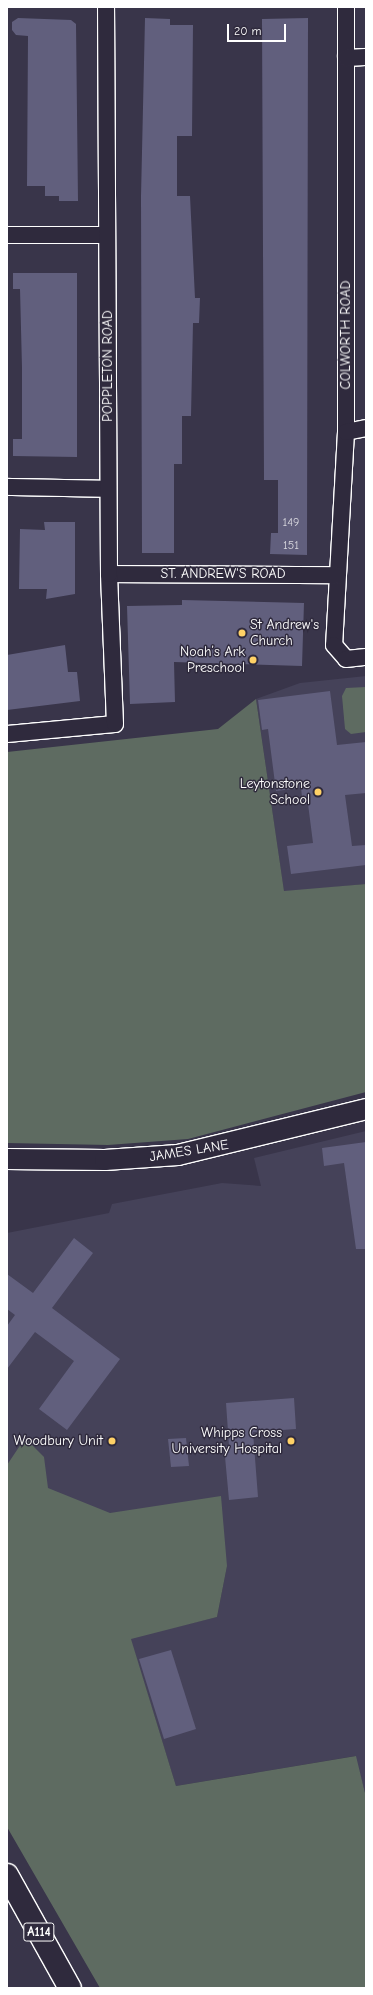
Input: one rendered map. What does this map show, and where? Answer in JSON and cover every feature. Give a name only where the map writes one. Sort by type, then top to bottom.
[{"type":"main road","name":"A114","points":[[7,1875],[70,1988]]},
{"type":"street","name":"POPPLETON ROAD","points":[[7,734],[116,724],[108,574],[106,7]]},
{"type":"street","name":"COLWORTH ROAD","points":[[346,7],[346,432],[334,645],[346,659],[366,657]]},
{"type":"street","points":[[346,58],[366,57]]},
{"type":"street","points":[[7,235],[107,235]]},
{"type":"street","points":[[346,432],[366,428]]},
{"type":"street","points":[[7,487],[108,489]]},
{"type":"street","name":"ST. ANDREW'S ROAD","points":[[108,574],[337,575]]},
{"type":"street","name":"JAMES LANE","points":[[7,1159],[105,1160],[178,1155],[366,1109]]},
{"type":"shaded area","name":"Leytonstone School","points":[[366,676],[366,884],[284,892],[256,699],[300,683]]},
{"type":"shaded area","points":[[366,1131],[366,1796],[355,1756],[176,1786],[130,1638],[217,1617],[227,1566],[7,1619],[7,1233],[109,1213],[112,1204],[222,1183],[261,1186],[254,1158]]},
{"type":"green space","points":[[366,687],[366,732],[351,734],[345,729],[342,696],[346,688]]},
{"type":"green space","points":[[256,699],[284,891],[366,884],[366,1092],[188,1139],[108,1145],[7,1143],[7,752],[218,729]]},
{"type":"green space","points":[[25,1438],[44,1457],[48,1488],[110,1513],[221,1496],[227,1566],[217,1617],[131,1639],[176,1786],[356,1756],[366,1797],[366,1988],[100,1988],[7,1827],[7,1465]]},
{"type":"building","points":[[18,18],[71,20],[76,24],[78,201],[59,201],[59,196],[45,196],[45,186],[27,186],[28,36],[16,35],[12,30],[12,22]]},
{"type":"building","points":[[145,18],[170,19],[170,25],[193,25],[192,136],[177,136],[177,196],[190,196],[195,298],[200,298],[199,323],[193,323],[191,416],[182,416],[182,464],[174,464],[174,553],[142,553],[141,196]]},
{"type":"building","points":[[308,18],[307,555],[270,554],[271,533],[278,533],[278,480],[264,480],[262,19]]},
{"type":"building","points":[[13,273],[77,273],[77,457],[13,456],[13,439],[22,439],[22,368],[20,289],[13,289]]},
{"type":"building","points":[[44,522],[75,522],[75,594],[46,599],[47,589],[19,589],[20,529],[45,530]]},
{"type":"building","name":"St Andrew's Church","points":[[182,600],[304,603],[302,666],[174,662],[175,702],[130,704],[127,606],[182,605]]},
{"type":"building","points":[[65,645],[68,672],[77,672],[80,701],[7,710],[7,655]]},
{"type":"building","name":"Leytonstone School","points":[[330,691],[337,745],[366,742],[366,793],[345,795],[352,846],[366,845],[366,865],[291,874],[287,846],[313,843],[308,804],[303,805],[301,788],[276,791],[268,729],[262,730],[258,700]]},
{"type":"building","points":[[366,1142],[366,1249],[356,1249],[344,1163],[324,1166],[322,1148]]},
{"type":"building","points":[[74,1238],[93,1253],[52,1308],[120,1359],[67,1430],[39,1409],[74,1361],[35,1332],[7,1369],[7,1326],[15,1315],[7,1309],[7,1274],[33,1293]]},
{"type":"building","points":[[294,1398],[296,1429],[253,1432],[258,1497],[229,1500],[224,1446],[229,1446],[226,1403]]},
{"type":"building","points":[[186,1438],[189,1466],[171,1467],[168,1439]]},
{"type":"building","points":[[171,1650],[196,1729],[164,1739],[139,1659]]},
{"type":"place","name":"St Andrew's Church","points":[[242,633]]},
{"type":"place","name":"Noah’s Ark Preschool","points":[[253,660]]},
{"type":"place","name":"Leytonstone School","points":[[318,792]]},
{"type":"place","name":"Woodbury Unit","points":[[112,1441]]},
{"type":"place","name":"Whipps Cross University Hospital","points":[[291,1441]]}]
